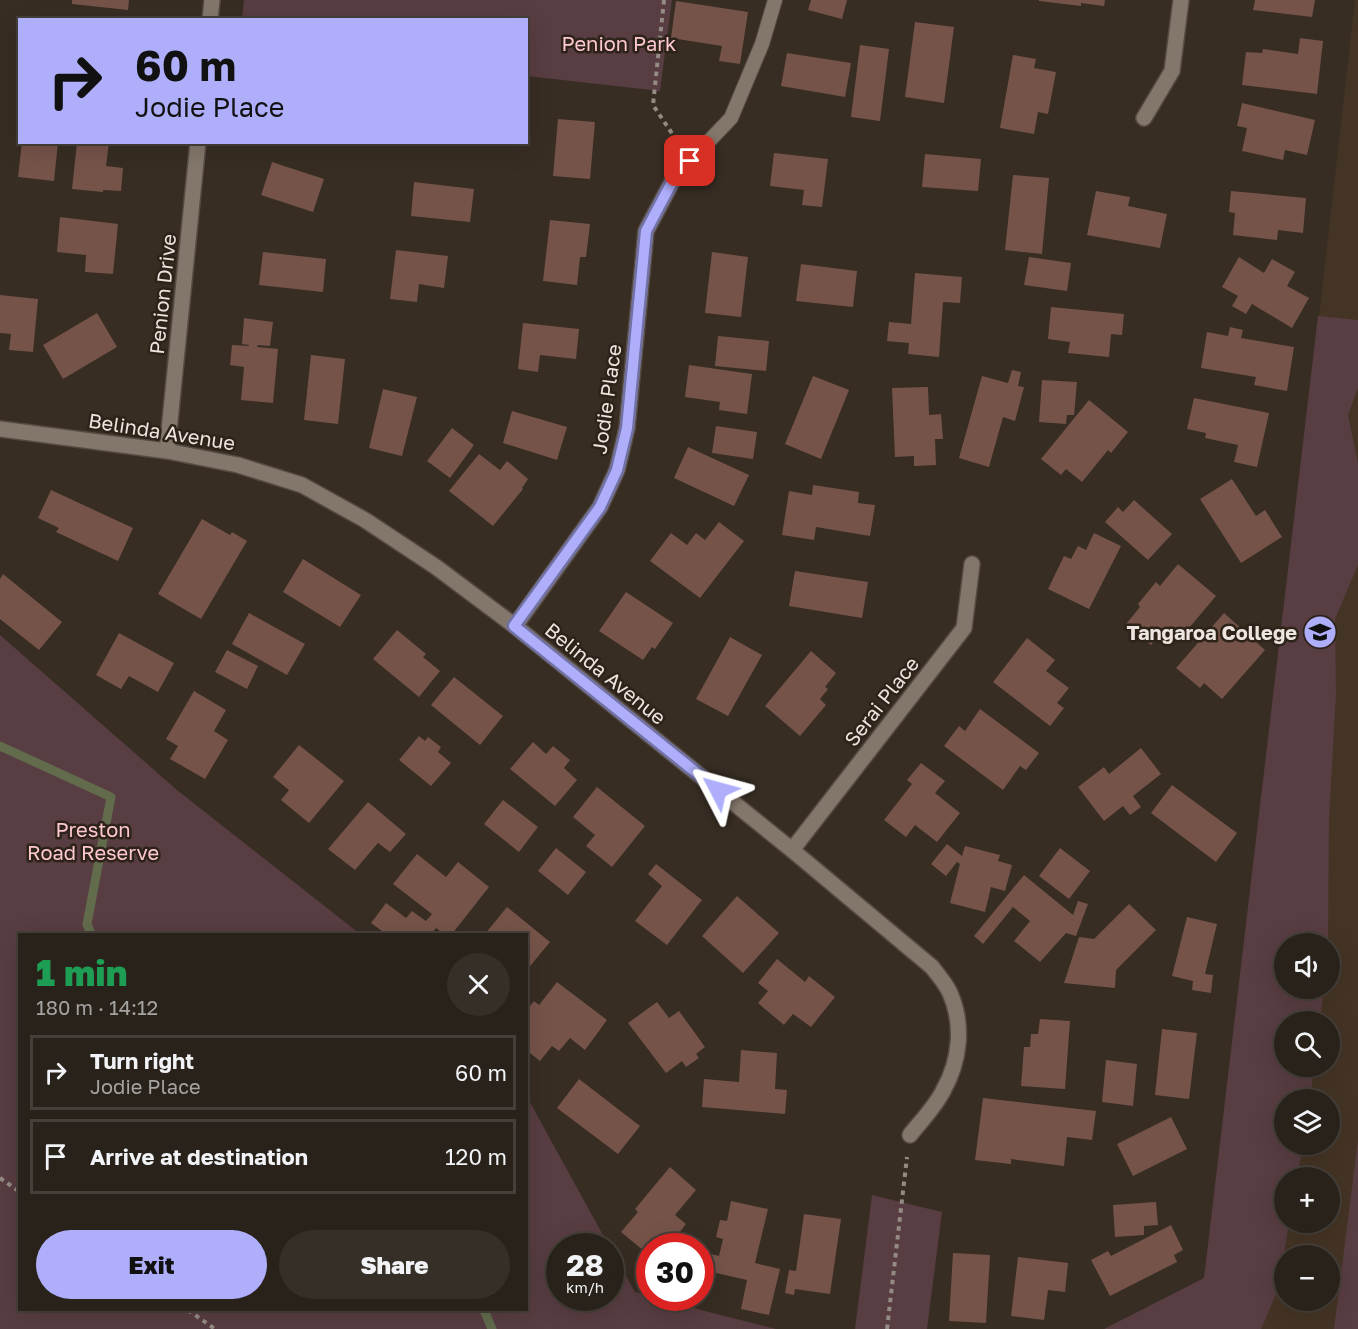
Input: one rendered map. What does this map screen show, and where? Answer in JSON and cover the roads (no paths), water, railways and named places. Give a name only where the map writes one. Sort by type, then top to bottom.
[{"type":"street","points":[[210,18],[212,0]]},
{"type":"street","points":[[1144,118],[1172,71],[1180,0]]},
{"type":"street","name":"Penion Drive","points":[[167,451],[198,144]]},
{"type":"street","name":"Jodie Place","points":[[514,626],[600,507],[617,470],[627,428],[646,231],[672,182],[690,161]]},
{"type":"street","name":"Belinda Avenue","points":[[0,429],[167,451],[238,465],[302,485],[364,520],[436,567],[514,626],[792,850],[932,967],[950,991],[956,1008],[958,1053],[943,1092],[910,1135]]},
{"type":"street","name":"Serai Place","points":[[792,850],[964,628],[972,564]]},
{"type":"lane","points":[[690,161],[731,118],[762,44],[775,0]]},
{"type":"waterway","points":[[0,746],[111,797],[87,924],[91,933]]},
{"type":"waterway","points":[[484,1311],[492,1329]]},
{"type":"place","name":"Tangaroa College","points":[[1320,632]]},
{"type":"park label","name":"Penion Park","points":[[619,43]]},
{"type":"park label","name":"Preston Road Reserve","points":[[93,840]]}]
